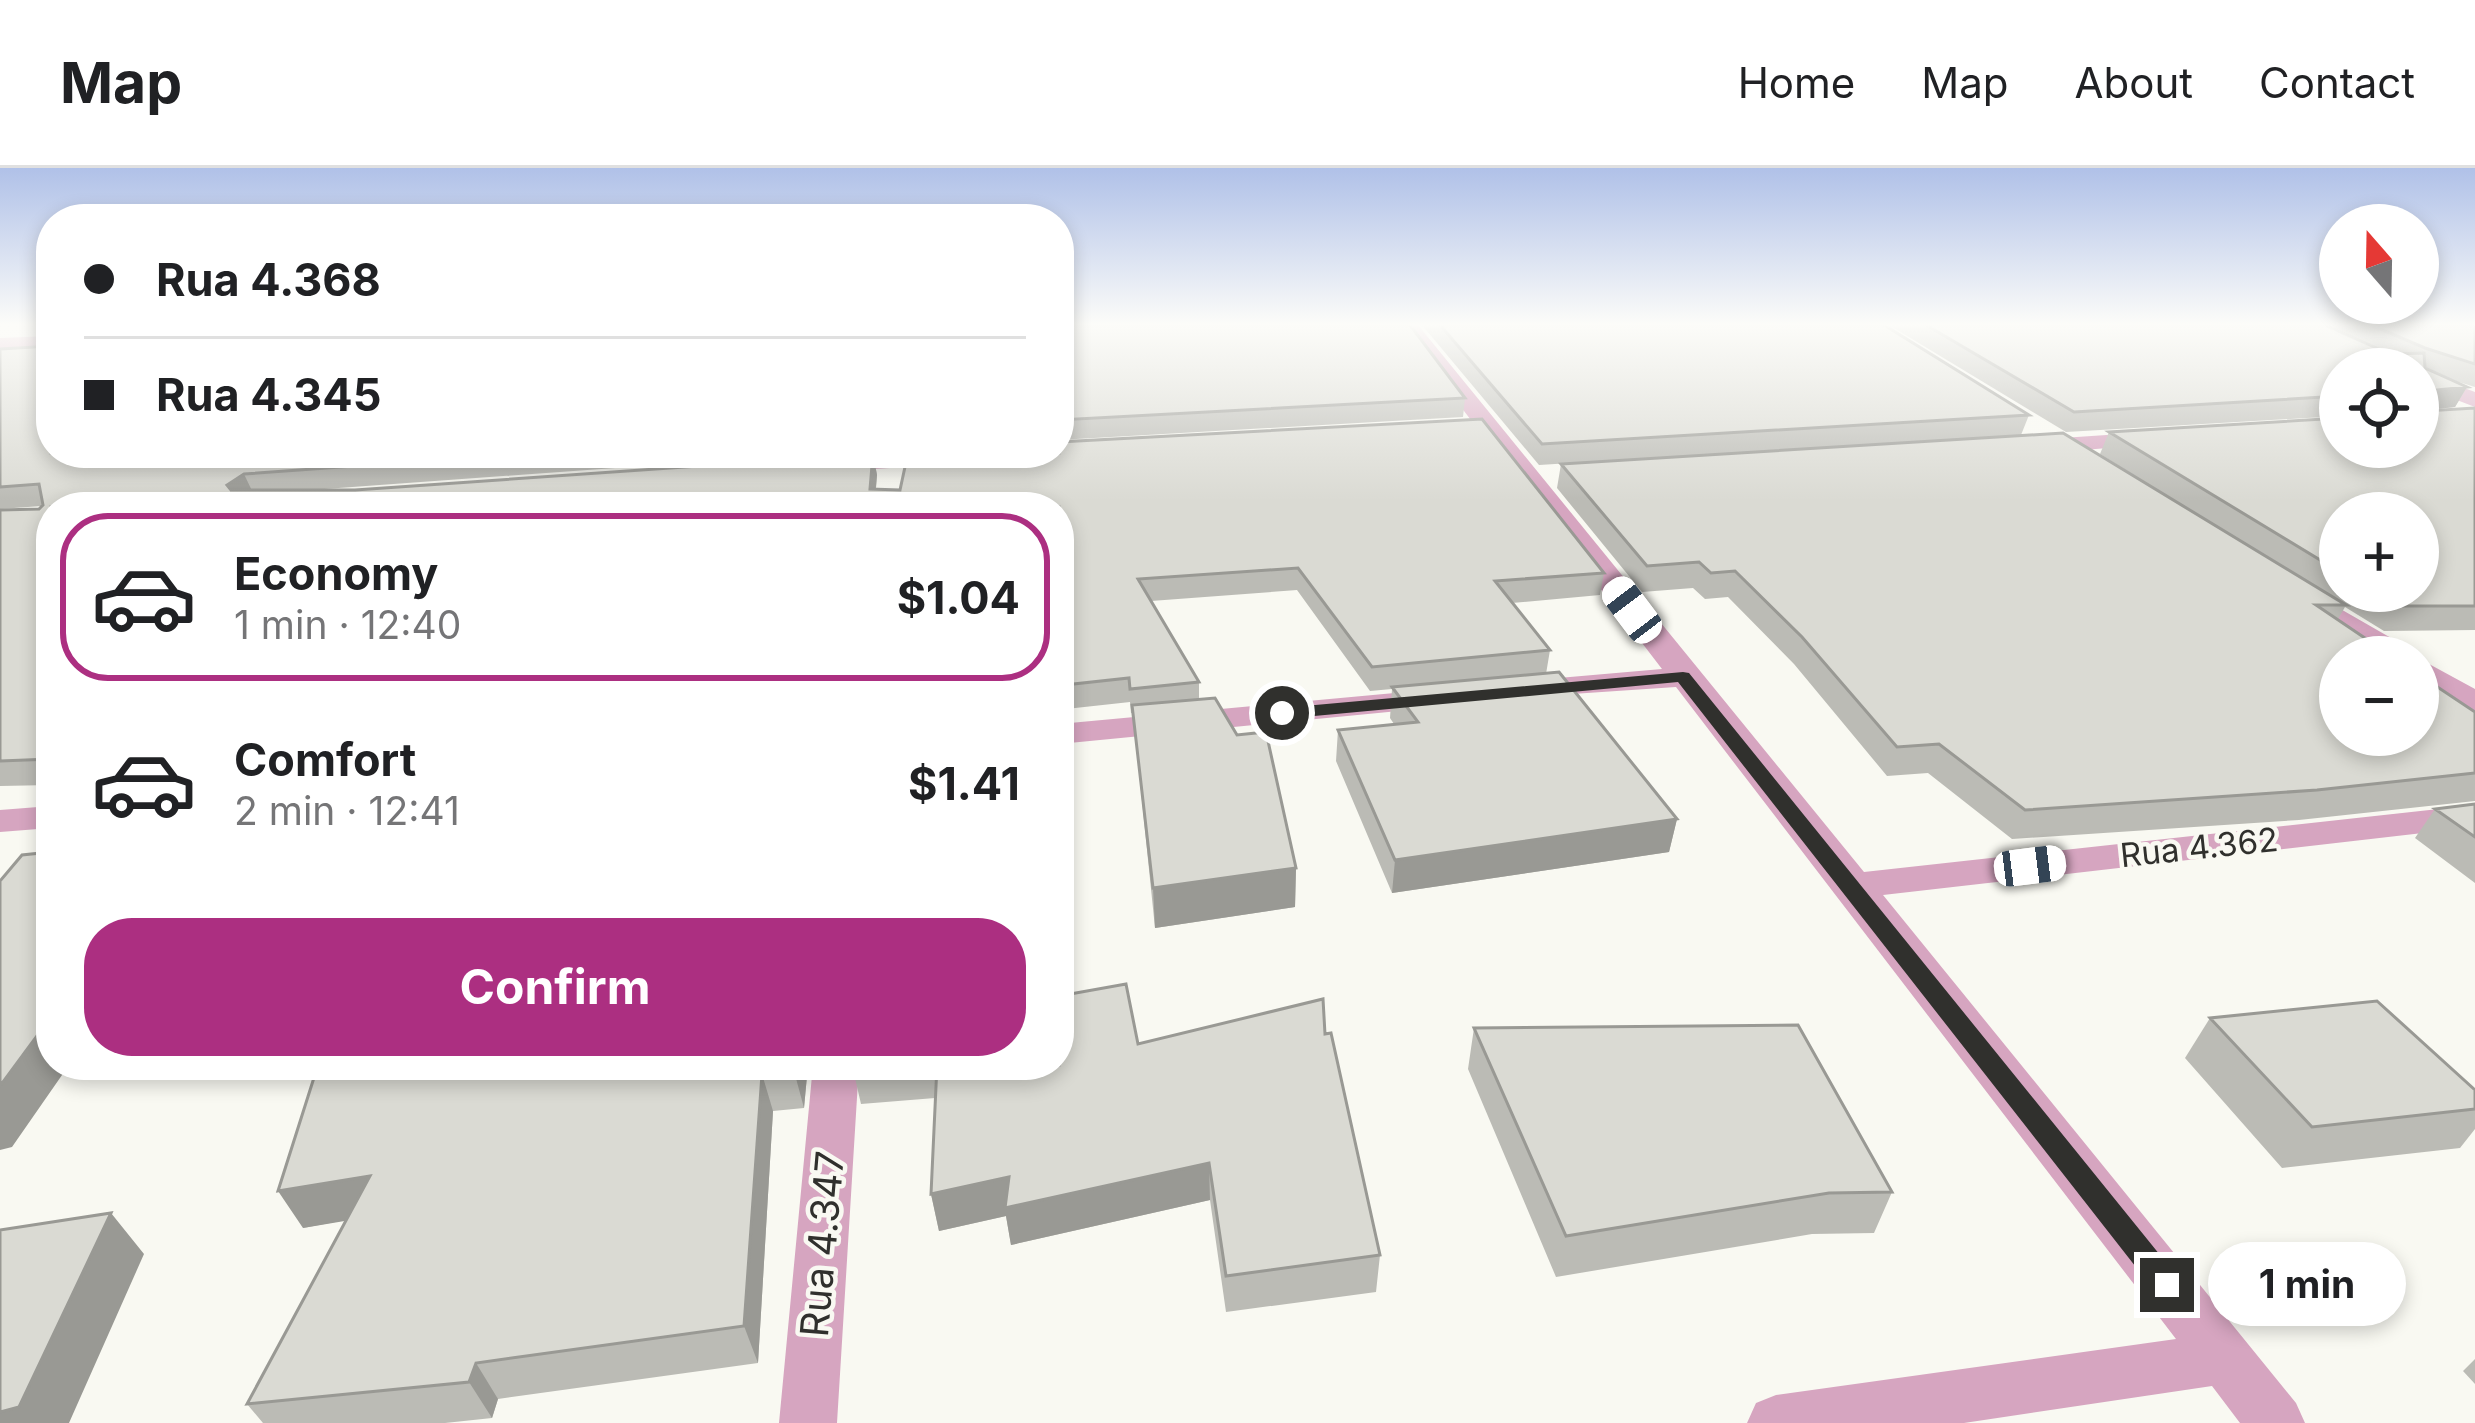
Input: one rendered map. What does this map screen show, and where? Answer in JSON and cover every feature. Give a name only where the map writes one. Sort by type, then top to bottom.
[{"type":"street","points":[[1449,384],[1480,428],[1542,477],[1683,677],[2276,1423]]},
{"type":"street","points":[[2439,385],[2475,400]]},
{"type":"street","points":[[2021,421],[2100,470]]},
{"type":"street","points":[[2013,448],[2176,437]]},
{"type":"street","points":[[2281,582],[2368,636]]},
{"type":"street","points":[[1074,733],[1683,677]]},
{"type":"street","points":[[2439,680],[2475,703]]},
{"type":"street","name":"Rua 4.362","points":[[1852,886],[2475,816]]},
{"type":"street","points":[[0,821],[36,818]]},
{"type":"street","name":"Rua 4.347","points":[[808,1423],[835,1080]]},
{"type":"street","points":[[1776,1423],[2224,1358]]},
{"type":"building","points":[[0,384],[36,384],[36,468],[327,468],[244,474],[227,485],[231,490],[355,490],[672,468],[872,468],[870,489],[900,490],[905,468],[1074,468],[1074,441],[1482,419],[1604,573],[1495,581],[1550,650],[1372,667],[1298,568],[1138,579],[1199,682],[1130,689],[1129,678],[1074,684],[1074,492],[41,492],[39,484],[0,487]]},
{"type":"building","points":[[1074,384],[1454,384],[1465,398],[1074,419]]},
{"type":"building","points":[[1490,384],[1978,384],[2029,415],[1542,444]]},
{"type":"building","points":[[2026,384],[2319,384],[2319,397],[2074,412]]},
{"type":"building","points":[[2439,384],[2459,384],[2467,387],[2439,390]]},
{"type":"building","points":[[2475,408],[2475,606],[2439,606],[2439,492],[2319,492],[2319,559],[2109,432],[2319,419],[2319,468],[2439,468],[2439,410]]},
{"type":"building","points":[[2063,433],[2319,589],[2319,612],[2362,636],[2319,636],[2319,756],[2439,756],[2439,688],[2475,712],[2475,773],[2317,790],[2025,810],[1939,744],[1897,747],[1802,637],[1735,571],[1711,573],[1699,562],[1647,566],[1561,464]]},
{"type":"building","points":[[36,509],[36,760],[0,761],[0,510]]},
{"type":"building","points":[[1559,672],[1677,819],[1395,860],[1338,730],[1418,722],[1392,687]]},
{"type":"building","points":[[1215,698],[1237,735],[1266,732],[1296,868],[1153,888],[1132,705]]},
{"type":"building","points":[[2475,804],[2475,837],[2435,809]]},
{"type":"building","points":[[36,854],[36,1037],[0,1086],[0,881],[22,855]]},
{"type":"building","points":[[1126,984],[1138,1044],[1323,999],[1325,1034],[1331,1033],[1380,1255],[1226,1276],[1209,1163],[1005,1208],[1009,1177],[931,1194],[936,1080],[1074,1080],[1074,993]]},
{"type":"building","points":[[2377,1001],[2475,1090],[2475,1109],[2312,1127],[2210,1018]]},
{"type":"building","points":[[1798,1025],[1892,1192],[1829,1193],[1566,1236],[1474,1028]]},
{"type":"building","points":[[313,1080],[762,1080],[744,1326],[476,1363],[469,1382],[247,1404],[370,1176],[278,1191]]},
{"type":"building","points":[[111,1213],[19,1407],[0,1412],[0,1230]]},
{"type":"route","points":[[1282,713],[1683,677],[2167,1285]]}]
